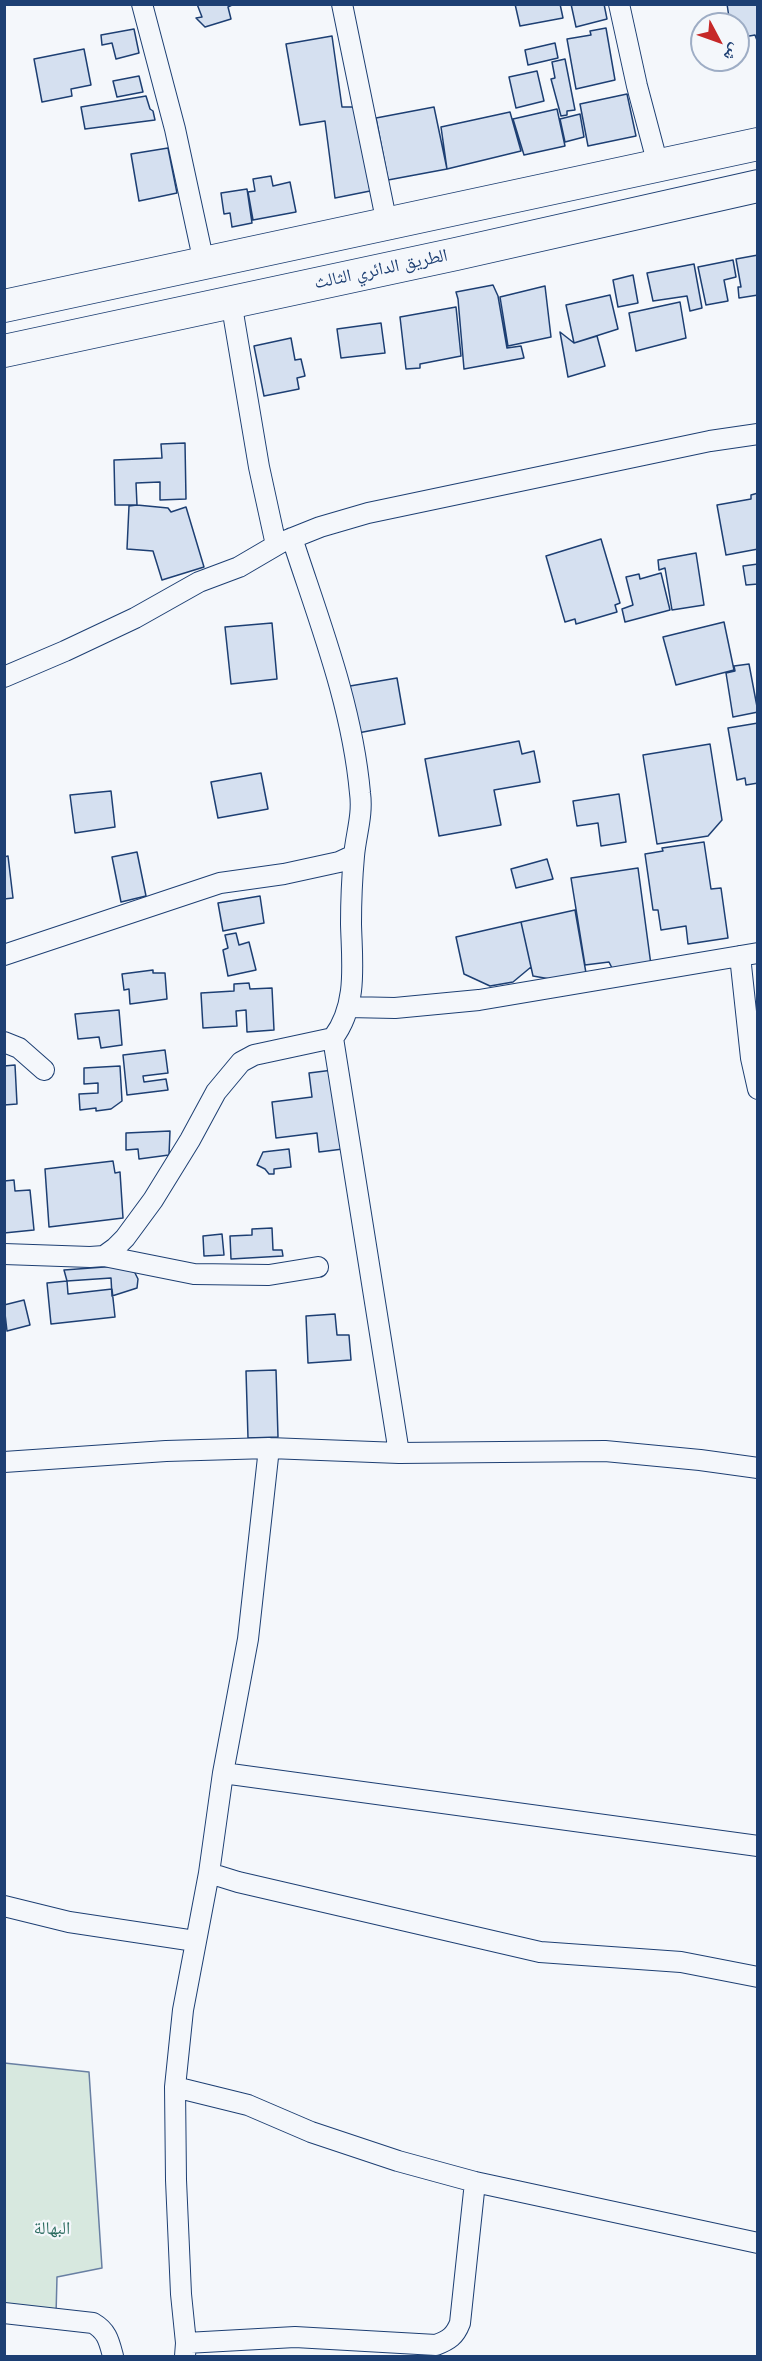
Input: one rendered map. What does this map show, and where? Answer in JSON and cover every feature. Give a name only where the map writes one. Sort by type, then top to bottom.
[{"type":"main road","points":[[4,306],[758,144]]},
{"type":"main road","name":"الطريق الدائري الثالث","points":[[4,351],[456,254],[758,186]]},
{"type":"street","points":[[142,4],[176,129],[204,263]]},
{"type":"street","points":[[342,4],[387,224]]},
{"type":"street","points":[[619,4],[637,86],[658,165]]},
{"type":"street","points":[[104,1256],[125,1238],[153,1200],[226,1077],[242,1062],[254,1055],[333,1038],[344,1023],[353,974],[351,923],[354,855],[361,821],[361,794],[340,684],[284,541],[269,521],[231,301]]},
{"type":"street","points":[[4,677],[135,618],[200,582],[239,567],[284,541],[320,527],[368,513],[710,441],[758,434]]},
{"type":"street","points":[[4,955],[220,883],[284,874],[339,862],[354,855]]},
{"type":"street","points":[[348,1007],[395,1008],[479,1000],[749,954],[751,1058],[758,1089]]},
{"type":"street","points":[[333,1038],[399,1453]]},
{"type":"street","points":[[4,1042],[18,1048],[44,1070]]},
{"type":"street","points":[[4,1254],[104,1256],[194,1274],[269,1275],[318,1267]]},
{"type":"street","points":[[269,1448],[248,1639],[209,1873],[183,2010],[175,2087],[179,2256],[186,2350],[295,2337],[436,2345],[447,2341],[456,2333],[460,2323],[475,2182]]},
{"type":"street","points":[[4,1462],[269,1448],[399,1453],[605,1451],[758,1468]]},
{"type":"street","points":[[224,1773],[758,1846]]},
{"type":"street","points":[[209,1873],[238,1882],[540,1952],[681,1962],[758,1977]]},
{"type":"street","points":[[4,1906],[69,1922],[195,1941]]},
{"type":"street","points":[[175,2087],[248,2105],[311,2132],[398,2162],[475,2182],[758,2243]]},
{"type":"street","points":[[4,2313],[93,2323],[102,2328],[107,2335],[113,2356]]},
{"type":"green space","name":"البهالة","points":[[4,2063],[89,2072],[102,2268],[57,2277],[56,2315],[5,2310]]},
{"type":"building","points":[[197,4],[234,4],[228,7],[231,19],[205,27],[196,18],[202,17]]},
{"type":"building","points":[[515,4],[560,4],[563,18],[520,26]]},
{"type":"building","points":[[571,4],[604,4],[607,19],[576,27]]},
{"type":"building","points":[[727,4],[758,4],[758,43],[755,35],[750,36],[750,12],[728,12]]},
{"type":"building","points":[[606,28],[615,80],[576,89],[567,39],[591,35],[590,31]]},
{"type":"building","points":[[134,29],[139,53],[116,59],[112,43],[102,45],[101,35]]},
{"type":"building","points":[[332,36],[342,107],[357,107],[370,191],[335,198],[325,121],[300,125],[286,44]]},
{"type":"building","points":[[555,43],[558,58],[528,65],[525,50]]},
{"type":"building","points":[[84,49],[91,85],[71,89],[72,96],[42,102],[34,59]]},
{"type":"building","points":[[565,59],[575,110],[567,111],[567,115],[561,116],[551,79],[555,78],[552,62]]},
{"type":"building","points":[[537,71],[544,101],[516,108],[509,77]]},
{"type":"building","points":[[139,76],[143,92],[117,97],[113,81]]},
{"type":"building","points":[[627,94],[636,136],[588,146],[580,104]]},
{"type":"building","points":[[146,96],[155,120],[85,129],[81,107]]},
{"type":"building","points":[[434,107],[447,169],[388,180],[376,118]]},
{"type":"building","points":[[557,109],[565,146],[524,155],[513,119]]},
{"type":"building","points":[[510,112],[521,151],[447,169],[441,127]]},
{"type":"building","points":[[580,114],[584,137],[565,142],[560,119]]},
{"type":"building","points":[[168,148],[177,193],[139,201],[131,154]]},
{"type":"building","points":[[271,176],[273,186],[290,182],[296,212],[253,220],[248,192],[255,191],[253,179]]},
{"type":"building","points":[[247,189],[252,223],[232,227],[230,213],[224,214],[221,193]]},
{"type":"building","points":[[758,255],[758,295],[739,298],[738,287],[741,287],[736,259]]},
{"type":"building","points":[[733,260],[736,277],[724,280],[728,301],[706,305],[698,267]]},
{"type":"building","points":[[694,264],[702,308],[690,311],[687,296],[653,301],[647,273]]},
{"type":"building","points":[[633,275],[638,303],[618,307],[613,280]]},
{"type":"building","points":[[493,285],[498,296],[507,348],[521,346],[524,358],[464,369],[456,292]]},
{"type":"building","points":[[545,286],[551,337],[508,346],[500,297]]},
{"type":"building","points":[[610,295],[618,329],[574,343],[566,305]]},
{"type":"building","points":[[680,302],[686,338],[636,351],[629,313]]},
{"type":"building","points":[[456,307],[461,356],[420,364],[420,368],[406,369],[400,317]]},
{"type":"building","points":[[381,323],[385,353],[341,358],[337,329]]},
{"type":"building","points":[[560,332],[574,343],[597,336],[605,366],[568,377]]},
{"type":"building","points":[[291,338],[295,360],[301,359],[305,376],[297,378],[299,389],[264,396],[254,346]]},
{"type":"building","points":[[185,443],[186,499],[160,500],[160,482],[136,483],[137,505],[115,505],[114,460],[162,458],[161,444]]},
{"type":"building","points":[[758,493],[758,549],[726,555],[717,505],[751,499],[751,495]]},
{"type":"building","points":[[129,506],[168,508],[171,512],[186,507],[204,567],[162,580],[153,551],[127,549]]},
{"type":"building","points":[[601,539],[620,603],[615,605],[617,612],[576,624],[575,619],[565,622],[546,556]]},
{"type":"building","points":[[696,553],[704,605],[672,610],[665,568],[659,570],[658,560]]},
{"type":"building","points":[[758,564],[758,584],[746,585],[743,566]]},
{"type":"building","points":[[661,573],[670,610],[625,622],[622,609],[633,605],[626,577],[639,574],[640,579]]},
{"type":"building","points":[[724,622],[734,670],[676,685],[663,637]]},
{"type":"building","points":[[272,623],[277,679],[231,684],[225,627]]},
{"type":"building","points":[[749,664],[758,712],[733,717],[726,673],[735,671],[734,666]]},
{"type":"building","points":[[397,678],[405,724],[358,733],[350,686]]},
{"type":"building","points":[[758,723],[758,783],[746,785],[745,778],[737,780],[728,728]]},
{"type":"building","points":[[519,741],[522,754],[534,751],[540,782],[494,790],[501,825],[439,836],[425,759]]},
{"type":"building","points":[[710,744],[722,820],[708,836],[657,844],[643,755]]},
{"type":"building","points":[[261,773],[268,809],[218,818],[211,782]]},
{"type":"building","points":[[111,791],[115,827],[75,833],[70,795]]},
{"type":"building","points":[[619,794],[626,842],[601,846],[598,823],[577,826],[573,801]]},
{"type":"building","points":[[704,842],[711,889],[721,888],[728,938],[688,944],[686,926],[661,930],[658,910],[653,910],[645,854],[663,851],[662,848]]},
{"type":"building","points":[[137,852],[146,896],[121,902],[112,857]]},
{"type":"building","points":[[8,856],[13,898],[4,899],[4,857]]},
{"type":"building","points":[[547,859],[553,879],[516,888],[511,869]]},
{"type":"building","points":[[638,868],[651,965],[613,970],[609,962],[585,965],[571,878]]},
{"type":"building","points":[[260,896],[264,923],[223,931],[218,903]]},
{"type":"building","points":[[575,910],[586,973],[550,979],[533,976],[521,922]]},
{"type":"building","points":[[521,922],[531,967],[513,982],[490,986],[464,974],[456,937]]},
{"type":"building","points":[[236,933],[239,945],[249,942],[256,970],[228,976],[223,950],[228,948],[225,935]]},
{"type":"building","points":[[153,970],[153,973],[165,973],[167,999],[130,1004],[129,989],[124,990],[122,974]]},
{"type":"building","points":[[249,983],[250,989],[272,988],[274,1030],[247,1032],[246,1010],[236,1011],[237,1026],[203,1028],[201,993],[234,991],[234,984]]},
{"type":"building","points":[[119,1010],[122,1045],[101,1048],[99,1037],[78,1039],[75,1014]]},
{"type":"building","points":[[165,1050],[168,1073],[143,1076],[144,1082],[166,1079],[168,1090],[127,1095],[123,1055]]},
{"type":"building","points":[[15,1065],[17,1104],[4,1105],[4,1066]]},
{"type":"building","points":[[120,1066],[122,1101],[111,1109],[80,1110],[79,1094],[98,1093],[98,1083],[84,1084],[84,1068]]},
{"type":"building","points":[[333,1070],[343,1149],[319,1152],[317,1133],[276,1138],[272,1102],[312,1097],[309,1073]]},
{"type":"building","points":[[170,1131],[169,1155],[139,1159],[138,1149],[126,1150],[126,1133]]},
{"type":"building","points":[[289,1149],[291,1167],[274,1169],[274,1174],[269,1174],[257,1165],[263,1152]]},
{"type":"building","points":[[113,1161],[115,1173],[120,1172],[123,1218],[49,1227],[45,1169]]},
{"type":"building","points":[[14,1180],[15,1191],[30,1190],[34,1230],[4,1233],[4,1181]]},
{"type":"building","points":[[272,1228],[273,1250],[282,1250],[283,1256],[231,1259],[230,1236],[252,1235],[252,1229]]},
{"type":"building","points":[[222,1234],[224,1255],[204,1256],[203,1236]]},
{"type":"building","points":[[131,1265],[138,1279],[137,1288],[112,1296],[111,1278],[67,1281],[64,1270]]},
{"type":"building","points":[[67,1281],[68,1294],[112,1289],[115,1317],[51,1324],[47,1283]]},
{"type":"building","points":[[24,1300],[30,1325],[7,1331],[4,1305]]},
{"type":"building","points":[[335,1314],[337,1335],[349,1335],[351,1360],[308,1363],[306,1316]]},
{"type":"building","points":[[276,1370],[278,1437],[248,1438],[246,1371]]}]
